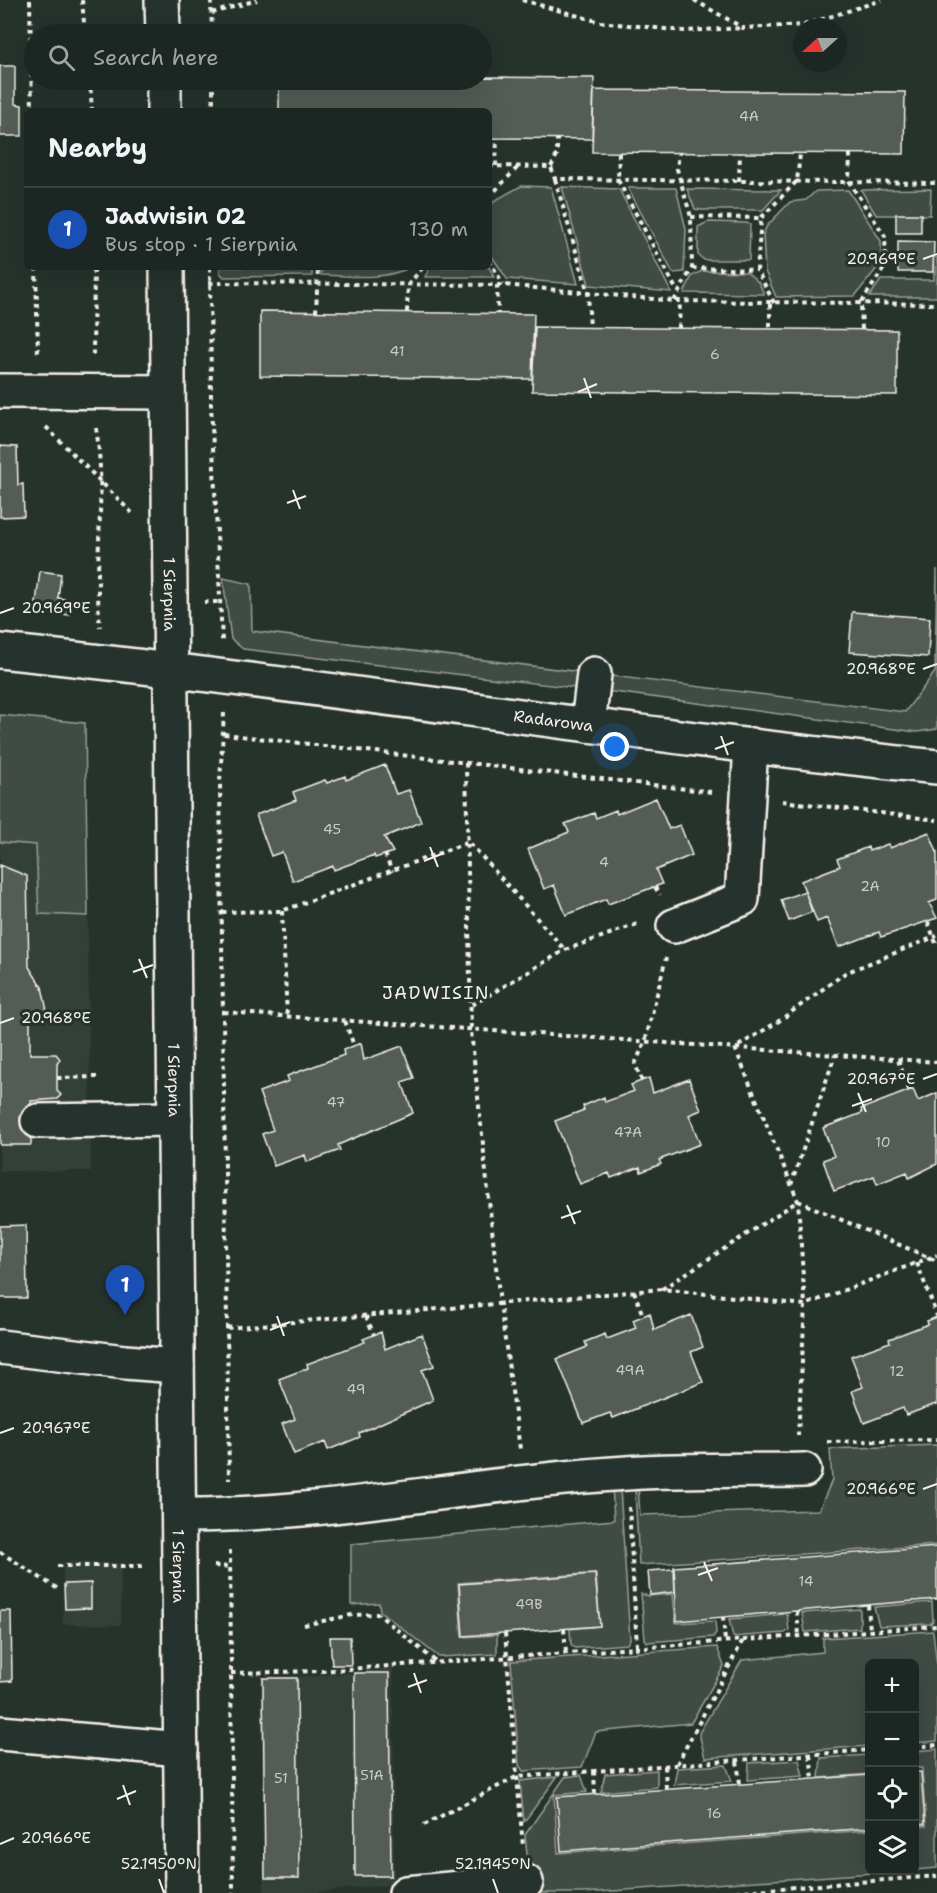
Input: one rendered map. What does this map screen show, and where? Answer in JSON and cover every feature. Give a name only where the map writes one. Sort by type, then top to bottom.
[{"type":"street","points":[[162,0],[163,24]]},
{"type":"street","points":[[164,90],[164,108]]},
{"type":"street","name":"1 Sierpnia","points":[[167,270],[182,1893]]},
{"type":"street","points":[[17,391],[168,392]]},
{"type":"street","name":"Radarowa","points":[[0,651],[170,669],[588,725],[937,767]]},
{"type":"street","points":[[588,725],[594,674]]},
{"type":"street","points":[[674,926],[742,899],[751,745]]},
{"type":"street","points":[[38,1121],[175,1119]]},
{"type":"street","points":[[0,1347],[177,1366]]},
{"type":"street","points":[[178,1515],[230,1515],[801,1456]]},
{"type":"street","points":[[0,1733],[181,1749]]},
{"type":"street","points":[[406,1893],[526,1882]]},
{"type":"path","points":[[30,0],[31,24]]},
{"type":"path","points":[[82,0],[84,24]]},
{"type":"path","points":[[211,0],[212,24]]},
{"type":"path","points":[[212,13],[257,0]]},
{"type":"path","points":[[522,0],[600,22],[684,31],[804,25],[882,0]]},
{"type":"path","points":[[694,0],[743,28]]},
{"type":"path","points":[[32,108],[33,90]]},
{"type":"path","points":[[91,90],[92,108]]},
{"type":"path","points":[[213,90],[213,108]]},
{"type":"path","points":[[496,166],[497,138]]},
{"type":"path","points":[[557,138],[556,155],[551,167],[588,293],[590,328]]},
{"type":"path","points":[[618,153],[618,180],[677,292]]},
{"type":"path","points":[[674,301],[692,268],[691,217],[680,180],[679,153]]},
{"type":"path","points":[[739,181],[740,153]]},
{"type":"path","points":[[770,329],[772,304],[757,270],[761,218],[797,181],[800,154]]},
{"type":"path","points":[[850,154],[849,182],[885,236],[886,265],[861,303],[862,330]]},
{"type":"path","points":[[492,166],[551,167]]},
{"type":"path","points":[[492,194],[519,167]]},
{"type":"path","points":[[555,179],[937,183]]},
{"type":"path","points":[[691,217],[761,218]]},
{"type":"path","points":[[492,265],[504,285]]},
{"type":"path","points":[[692,268],[757,270]]},
{"type":"path","points":[[36,270],[17,391],[102,483],[169,549]]},
{"type":"path","points":[[94,270],[92,391],[102,483],[97,598],[101,634]]},
{"type":"path","points":[[210,270],[211,404],[222,645]]},
{"type":"path","points":[[316,312],[318,270]]},
{"type":"path","points":[[407,312],[408,285],[420,270]]},
{"type":"path","points":[[209,283],[504,285],[674,301],[772,304],[937,304]]},
{"type":"path","points":[[497,285],[498,313]]},
{"type":"path","points":[[679,328],[680,301]]},
{"type":"path","points":[[224,710],[220,783],[233,1893]]},
{"type":"path","points":[[224,734],[937,820]]},
{"type":"path","points":[[466,763],[471,1031],[500,1304],[525,1483]]},
{"type":"path","points":[[222,912],[282,911],[469,842]]},
{"type":"path","points":[[469,842],[565,950]]},
{"type":"path","points":[[385,854],[392,872]]},
{"type":"path","points":[[282,911],[287,1016]]},
{"type":"path","points":[[472,1005],[565,950],[669,912],[674,926],[645,1042],[635,1064],[642,1081]]},
{"type":"path","points":[[928,922],[937,946]]},
{"type":"path","points":[[735,1048],[778,1022],[845,973],[935,937]]},
{"type":"path","points":[[224,1012],[937,1062]]},
{"type":"path","points":[[345,1021],[354,1046]]},
{"type":"path","points":[[735,1048],[798,1201],[805,1305],[801,1456]]},
{"type":"path","points":[[791,1185],[835,1055]]},
{"type":"path","points":[[898,1060],[909,1090]]},
{"type":"path","points":[[57,1078],[97,1077]]},
{"type":"path","points":[[798,1201],[937,1261]]},
{"type":"path","points":[[662,1289],[798,1201]]},
{"type":"path","points":[[227,1328],[662,1289],[805,1305],[937,1256]]},
{"type":"path","points":[[917,1263],[937,1316]]},
{"type":"path","points":[[634,1291],[644,1316]]},
{"type":"path","points":[[366,1316],[374,1335]]},
{"type":"path","points":[[627,1473],[637,1647]]},
{"type":"path","points":[[0,1552],[57,1588]]},
{"type":"path","points":[[57,1566],[151,1566]]},
{"type":"path","points":[[868,1605],[870,1631]]},
{"type":"path","points":[[797,1611],[799,1636]]},
{"type":"path","points":[[304,1625],[352,1615],[378,1614],[436,1662]]},
{"type":"path","points":[[723,1617],[725,1641]]},
{"type":"path","points":[[231,1673],[321,1671],[937,1626]]},
{"type":"path","points":[[564,1629],[566,1652]]},
{"type":"path","points":[[505,1633],[505,1656],[526,1882]]},
{"type":"path","points":[[676,1765],[743,1640]]},
{"type":"path","points":[[919,1747],[937,1745]]},
{"type":"path","points":[[424,1825],[516,1777],[865,1750]]},
{"type":"path","points":[[810,1755],[813,1779]]},
{"type":"path","points":[[737,1761],[740,1784]]},
{"type":"path","points":[[665,1766],[666,1790]]},
{"type":"path","points":[[594,1771],[595,1794]]},
{"type":"path","points":[[718,1893],[937,1876]]},
{"type":"shaded area","points":[[521,186],[551,187],[578,284],[507,279],[492,256],[492,205],[494,201]]},
{"type":"shaded area","points":[[562,187],[619,189],[671,292],[589,285]]},
{"type":"shaded area","points":[[628,188],[676,188],[686,229],[684,272],[673,273]]},
{"type":"shaded area","points":[[687,189],[781,190],[763,210],[701,210],[695,209]]},
{"type":"shaded area","points":[[931,189],[930,215],[876,215],[861,190]]},
{"type":"shaded area","points":[[848,190],[881,241],[881,263],[855,296],[776,297],[765,271],[763,234],[767,226],[790,202],[806,200],[816,191]]},
{"type":"shaded area","points":[[708,222],[750,225],[749,260],[704,260],[698,255],[698,227]]},
{"type":"shaded area","points":[[933,257],[937,257],[937,297],[869,297],[881,280],[934,280]]},
{"type":"shaded area","points":[[220,270],[312,270],[312,276],[224,277]]},
{"type":"shaded area","points":[[322,270],[403,270],[367,277],[321,275]]},
{"type":"shaded area","points":[[428,270],[490,270],[494,277],[425,277]]},
{"type":"shaded area","points":[[702,271],[747,272],[759,283],[764,294],[684,293],[692,276]]},
{"type":"shaded area","points":[[937,569],[937,729],[917,732],[606,691],[604,675],[905,712],[935,672]]},
{"type":"shaded area","points":[[223,578],[251,584],[252,631],[588,673],[584,689],[243,649],[231,639]]},
{"type":"shaded area","points":[[0,715],[85,723],[91,1171],[0,1171]]},
{"type":"shaded area","points":[[0,715],[85,723],[88,916],[39,914],[36,845],[0,842]]},
{"type":"shaded area","points":[[937,1445],[937,1545],[639,1565],[635,1489],[638,1484],[640,1515],[819,1510],[832,1480],[830,1449]]},
{"type":"shaded area","points":[[612,1485],[620,1489],[630,1639],[627,1644],[575,1648],[571,1645],[570,1629],[600,1626],[596,1573],[458,1583],[462,1637],[497,1635],[497,1654],[439,1657],[380,1611],[379,1603],[351,1605],[351,1544],[614,1520]]},
{"type":"shaded area","points":[[63,1562],[121,1563],[121,1625],[63,1624]]},
{"type":"shaded area","points":[[641,1594],[649,1596],[673,1594],[676,1623],[715,1621],[716,1633],[713,1637],[647,1642]]},
{"type":"shaded area","points":[[932,1602],[933,1621],[930,1624],[879,1626],[874,1607]]},
{"type":"shaded area","points":[[860,1609],[860,1628],[805,1632],[802,1613]]},
{"type":"shaded area","points":[[787,1614],[789,1630],[785,1633],[733,1637],[729,1619]]},
{"type":"shaded area","points":[[933,1631],[937,1666],[937,1741],[919,1743],[919,1659],[865,1659],[865,1746],[705,1758],[699,1733],[742,1660],[823,1652],[823,1638]]},
{"type":"shaded area","points":[[717,1647],[724,1666],[691,1723],[596,1732],[582,1767],[523,1771],[519,1765],[511,1661]]},
{"type":"shaded area","points":[[393,1668],[394,1884],[308,1893],[264,1893],[261,1678],[315,1676]]},
{"type":"shaded area","points":[[937,1749],[937,1868],[919,1870],[919,1827],[926,1826],[919,1751]]},
{"type":"shaded area","points":[[865,1755],[865,1774],[819,1778],[821,1758]]},
{"type":"shaded area","points":[[799,1760],[803,1776],[748,1780],[749,1763]]},
{"type":"shaded area","points":[[726,1765],[732,1781],[674,1785],[677,1768]]},
{"type":"shaded area","points":[[657,1770],[657,1787],[601,1792],[605,1774]]},
{"type":"shaded area","points":[[581,1775],[587,1792],[554,1795],[558,1853],[865,1830],[865,1874],[583,1893],[534,1893],[531,1892],[525,1835],[565,1777]]},
{"type":"shaded area","points":[[557,1777],[524,1822],[520,1781]]},
{"type":"building","points":[[0,66],[15,66],[15,104],[22,105],[22,136],[0,136]]},
{"type":"building","points":[[492,77],[594,78],[592,139],[492,138],[492,108],[279,108],[279,90],[492,90]]},
{"type":"building","points":[[594,90],[905,92],[904,154],[592,152]]},
{"type":"building","points":[[896,214],[921,214],[921,233],[896,233]]},
{"type":"building","points":[[898,241],[934,242],[933,272],[898,272]]},
{"type":"building","points":[[260,311],[534,314],[532,379],[260,376]]},
{"type":"building","points":[[535,327],[897,330],[897,395],[532,391]]},
{"type":"building","points":[[0,446],[17,447],[18,485],[23,484],[24,516],[0,517]]},
{"type":"building","points":[[40,571],[61,574],[58,598],[71,600],[69,615],[35,611]]},
{"type":"building","points":[[852,612],[930,618],[928,657],[849,652]]},
{"type":"building","points":[[385,765],[396,794],[409,790],[421,822],[384,837],[393,852],[375,858],[374,855],[334,870],[333,866],[293,881],[282,852],[271,856],[256,815],[296,800],[293,792],[325,780],[327,783],[345,776],[346,780]]},
{"type":"building","points":[[656,798],[669,829],[680,825],[692,855],[656,870],[662,884],[608,904],[606,899],[566,915],[554,885],[544,889],[528,849],[569,832],[565,824],[594,813],[596,818],[616,810],[617,814]]},
{"type":"building","points":[[929,832],[937,852],[937,900],[929,903],[937,918],[881,937],[879,932],[839,947],[827,918],[817,922],[801,881],[840,866],[837,859],[868,847],[869,851],[888,844],[890,848]]},
{"type":"building","points":[[0,865],[27,876],[29,967],[42,987],[47,1011],[47,1014],[30,1014],[30,1054],[56,1054],[60,1059],[57,1064],[57,1091],[61,1095],[57,1099],[31,1101],[31,1145],[0,1145]]},
{"type":"building","points":[[805,891],[812,912],[789,921],[781,900]]},
{"type":"building","points":[[361,1043],[364,1060],[402,1046],[414,1078],[402,1082],[413,1113],[338,1145],[340,1150],[307,1162],[305,1155],[274,1166],[262,1134],[273,1130],[259,1092],[289,1081],[287,1076],[344,1055],[343,1050]]},
{"type":"building","points":[[649,1078],[653,1093],[689,1079],[701,1110],[689,1115],[700,1144],[659,1160],[661,1164],[641,1172],[640,1167],[611,1178],[609,1173],[580,1184],[555,1121],[584,1110],[583,1106],[604,1097],[605,1102],[634,1091],[631,1085]]},
{"type":"building","points":[[913,1089],[918,1101],[937,1093],[937,1164],[909,1178],[907,1172],[877,1184],[874,1176],[834,1191],[823,1160],[834,1156],[823,1128],[862,1113],[861,1109]]},
{"type":"building","points":[[26,1225],[27,1298],[0,1298],[0,1226]]},
{"type":"building","points":[[650,1313],[654,1330],[691,1315],[703,1347],[691,1352],[703,1382],[613,1418],[610,1413],[583,1423],[557,1359],[587,1347],[585,1342],[605,1334],[607,1339],[636,1328],[633,1320]]},
{"type":"building","points":[[937,1317],[937,1406],[936,1404],[906,1415],[903,1408],[864,1423],[852,1391],[863,1387],[851,1356],[890,1342],[889,1339],[928,1324],[927,1321]]},
{"type":"building","points":[[381,1332],[385,1349],[422,1334],[434,1366],[422,1370],[433,1400],[359,1433],[360,1437],[328,1450],[325,1442],[294,1454],[282,1424],[295,1419],[279,1379],[308,1368],[307,1364],[365,1342],[363,1339]]},
{"type":"building","points":[[937,1547],[937,1599],[677,1621],[674,1567]]},
{"type":"building","points":[[674,1569],[675,1592],[650,1595],[648,1571]]},
{"type":"building","points":[[595,1574],[600,1626],[463,1636],[459,1584]]},
{"type":"building","points":[[91,1583],[91,1608],[65,1609],[64,1584]]},
{"type":"building","points":[[0,1611],[11,1611],[12,1681],[0,1682]]},
{"type":"building","points":[[330,1637],[350,1637],[351,1665],[332,1665]]},
{"type":"building","points":[[354,1673],[389,1673],[391,1876],[355,1876]]},
{"type":"building","points":[[263,1678],[297,1678],[299,1878],[265,1878]]},
{"type":"building","points":[[919,1772],[921,1772],[925,1824],[919,1825]]},
{"type":"building","points":[[865,1775],[865,1828],[561,1851],[557,1797]]},
{"type":"place","name":"Jadwisin 02","points":[[125,1315]]},
{"type":"district","name":"JADWISIN","points":[[436,993]]}]
